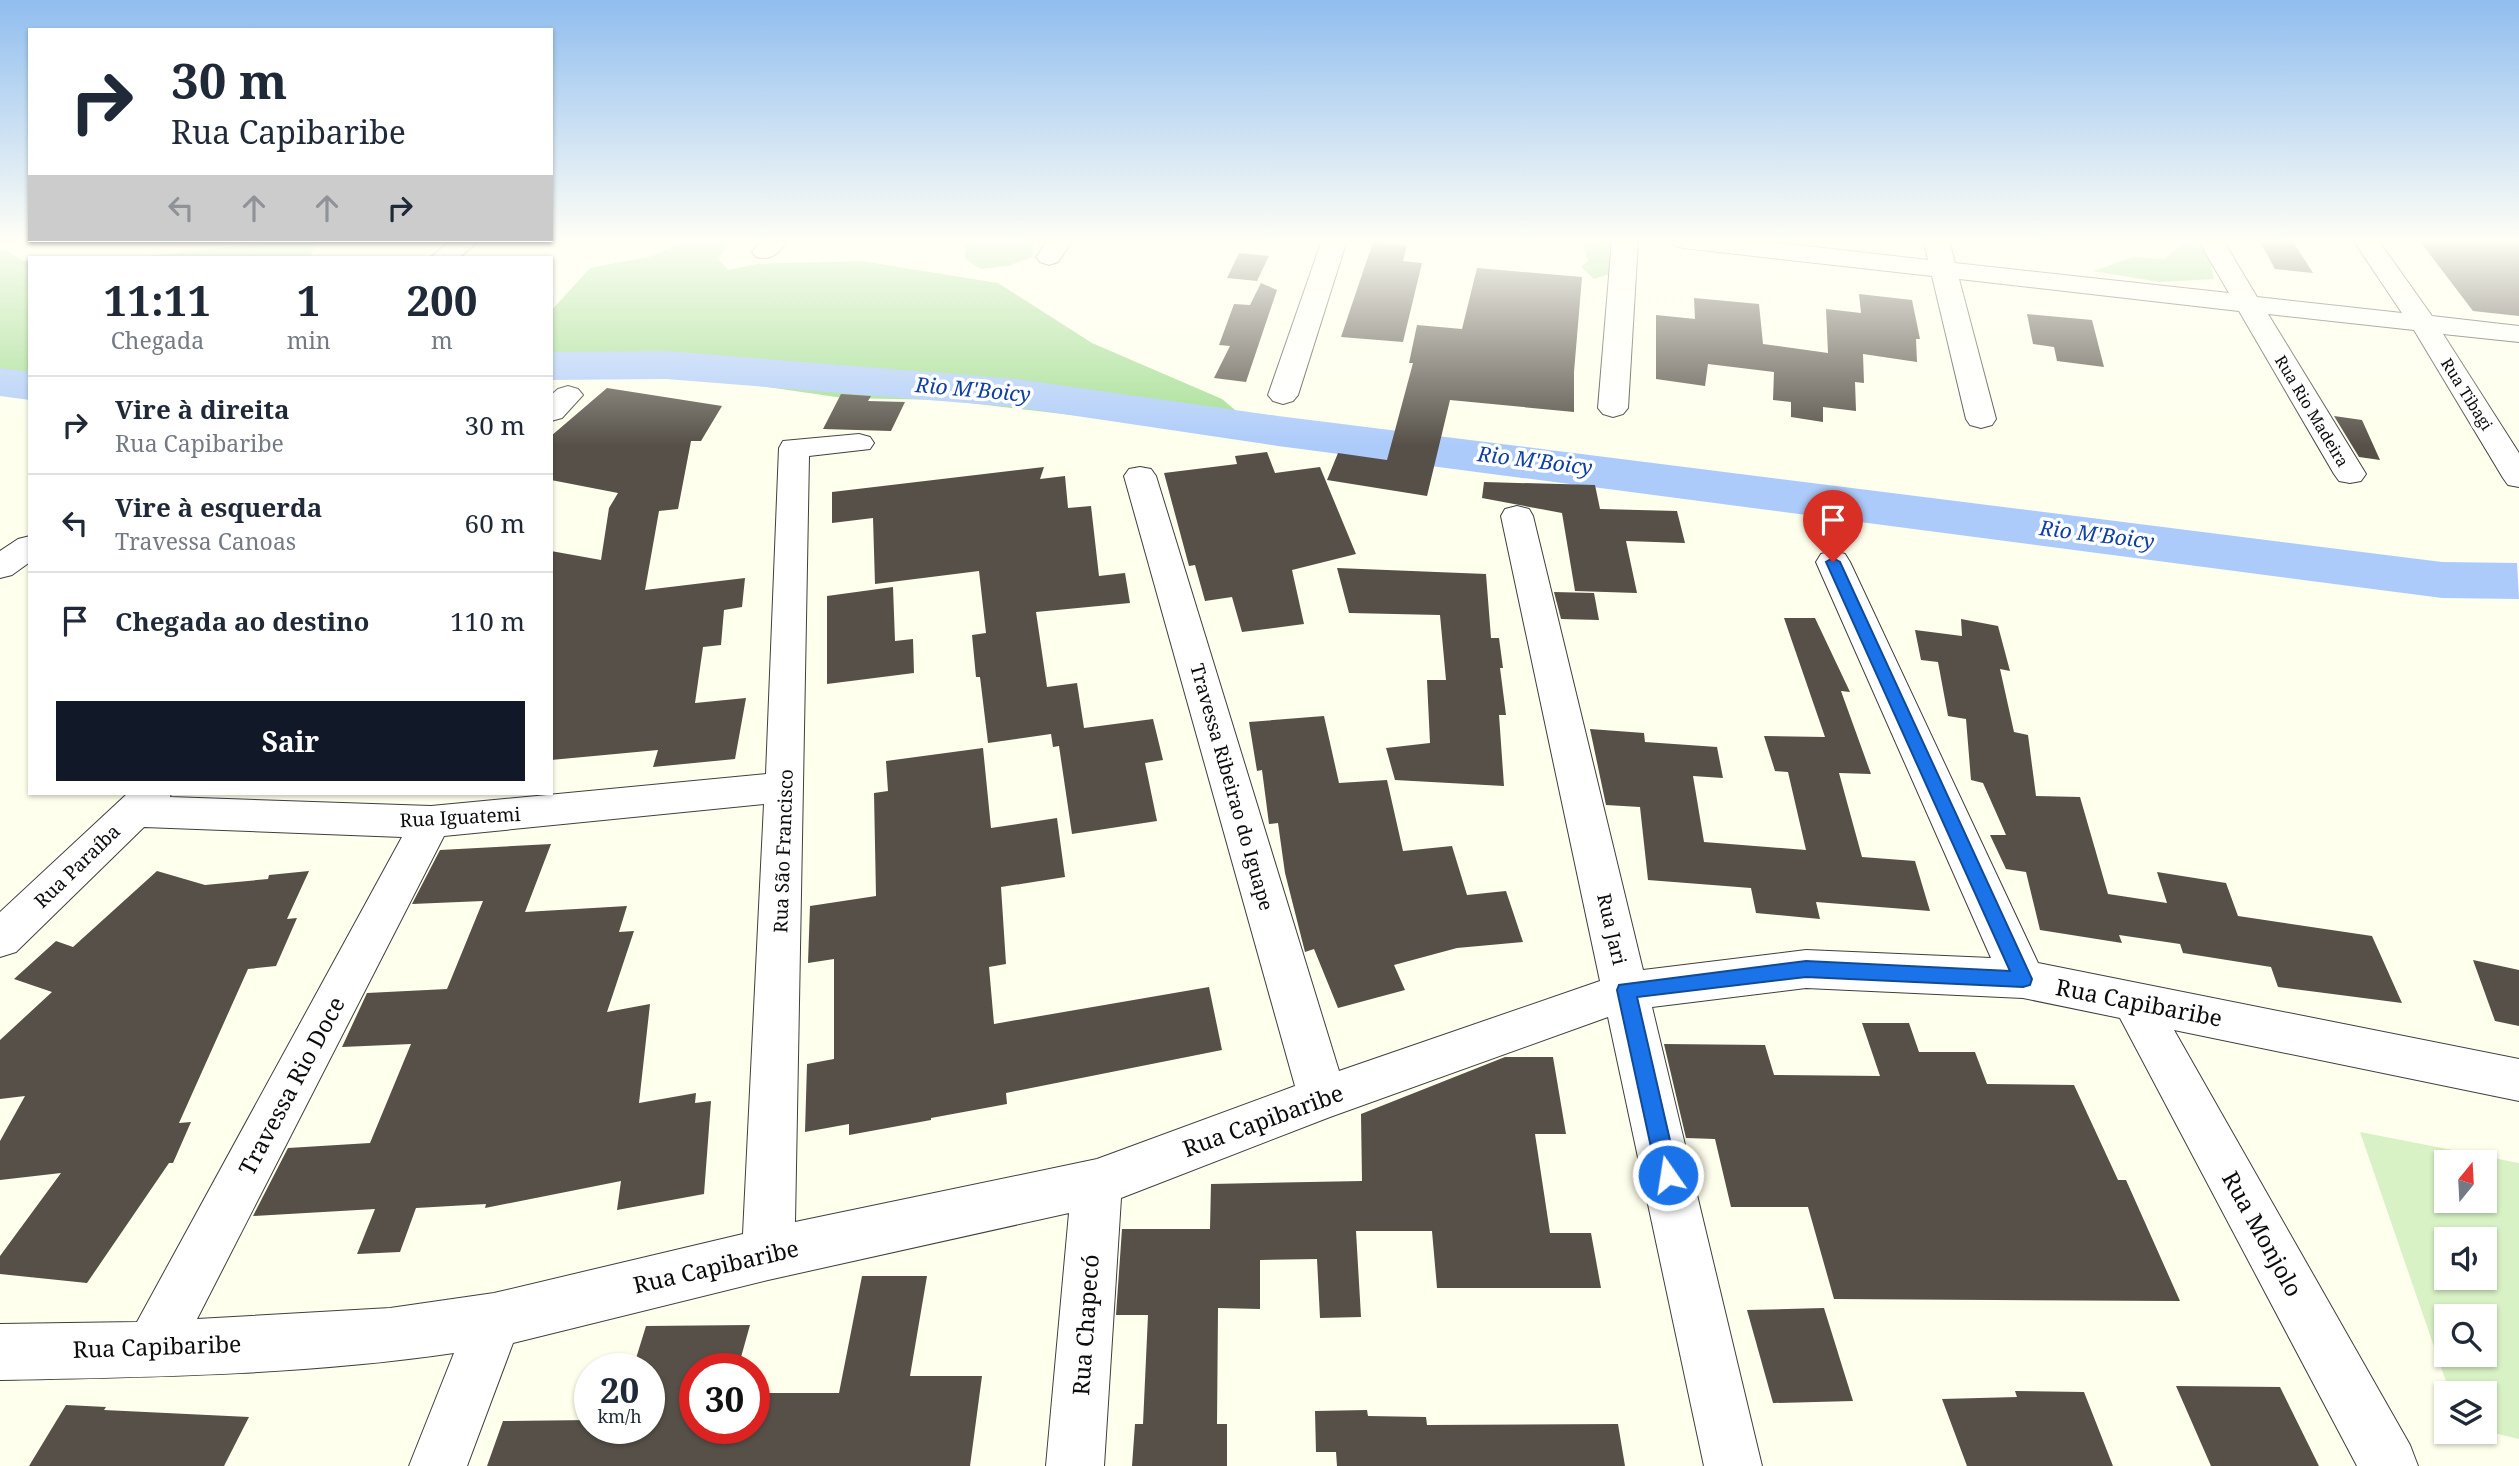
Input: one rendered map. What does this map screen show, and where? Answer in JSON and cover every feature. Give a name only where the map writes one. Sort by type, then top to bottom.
[{"type":"street","points":[[1283,395],[1312,308]]},
{"type":"street","points":[[1613,408],[1620,308]]},
{"type":"street","points":[[1954,308],[1981,419]]},
{"type":"street","name":"Rua Rio Madeira","points":[[2249,308],[2350,474]]},
{"type":"street","points":[[2294,308],[2519,334]]},
{"type":"street","name":"Rua Tibagi","points":[[2413,308],[2519,478]]},
{"type":"street","name":"Rua São Francisco","points":[[768,1254],[794,448],[859,443]]},
{"type":"street","name":"Travessa Ribeirao do Iguape","points":[[1140,476],[1323,1098]]},
{"type":"street","name":"Rua Jari","points":[[1517,516],[1733,1466]]},
{"type":"street","points":[[0,567],[28,547]]},
{"type":"street","points":[[1833,562],[2023,979]]},
{"type":"street","name":"Rua Iguatemi","points":[[144,802],[431,822],[785,788]]},
{"type":"street","name":"Rua Paraíba","points":[[0,939],[144,802]]},
{"type":"street","name":"Travessa Rio Doce","points":[[152,1349],[431,822]]},
{"type":"street","name":"Rua Capibaribe","points":[[0,1352],[152,1349],[390,1335],[494,1320],[768,1254],[1097,1183],[1323,1098],[1626,990],[1806,969],[2023,979],[2519,1080]]},
{"type":"street","name":"Rua Monjolo","points":[[2134,1001],[2389,1466]]},
{"type":"street","name":"Rua Chapecó","points":[[1075,1466],[1097,1183]]},
{"type":"street","points":[[438,1466],[494,1320]]},
{"type":"green space","points":[[0,308],[28,308],[28,373],[0,370]]},
{"type":"green space","points":[[1038,308],[1092,343],[1222,399],[1241,415],[1226,433],[944,400],[843,398],[638,368],[573,371],[553,376],[553,309]]},
{"type":"green space","points":[[2360,1132],[2452,1150],[2434,1150],[2434,1213],[2497,1213],[2497,1159],[2519,1163],[2519,1439],[2497,1434],[2497,1381],[2446,1381],[2441,1367],[2497,1367],[2497,1304],[2434,1304],[2434,1347]]},
{"type":"building","points":[[1232,308],[1271,308],[1246,382],[1214,378],[1230,346],[1219,345]]},
{"type":"building","points":[[1351,308],[1411,308],[1403,342],[1341,337]]},
{"type":"building","points":[[1467,308],[1579,308],[1574,412],[1450,400],[1427,496],[1327,480],[1338,453],[1387,460],[1413,363],[1409,363],[1417,325],[1462,329]]},
{"type":"building","points":[[1694,308],[1759,308],[1763,344],[1828,353],[1826,309],[1861,313],[1861,308],[1914,308],[1920,339],[1916,339],[1917,362],[1863,354],[1864,383],[1855,382],[1856,411],[1823,407],[1823,422],[1791,417],[1791,402],[1773,400],[1774,372],[1708,364],[1705,386],[1656,379],[1656,315],[1695,319]]},
{"type":"building","points":[[2471,308],[2519,308],[2519,316],[2473,311]]},
{"type":"building","points":[[2027,314],[2092,320],[2104,367],[2057,361],[2054,347],[2033,344]]},
{"type":"building","points":[[607,388],[722,406],[701,441],[691,441],[678,509],[659,511],[645,590],[745,578],[742,607],[724,610],[721,645],[703,647],[695,703],[746,698],[735,759],[653,767],[658,750],[553,760],[553,551],[601,560],[609,508],[618,493],[553,480],[553,434]]},
{"type":"building","points":[[841,394],[871,396],[868,401],[905,402],[891,431],[823,429]]},
{"type":"building","points":[[2334,416],[2362,420],[2380,460],[2359,457]]},
{"type":"building","points":[[1267,452],[1275,473],[1320,467],[1356,554],[1292,570],[1304,624],[1242,632],[1232,597],[1205,601],[1195,565],[1189,566],[1164,473],[1237,464],[1235,456]]},
{"type":"building","points":[[1044,467],[1040,479],[1065,476],[1068,508],[1091,506],[1099,576],[1125,573],[1130,603],[1036,612],[1047,687],[1077,683],[1084,728],[1153,719],[1163,760],[1145,763],[1157,821],[1072,834],[1059,746],[1053,747],[1051,734],[988,743],[980,677],[976,677],[972,635],[986,633],[979,571],[875,584],[873,518],[832,523],[832,492]]},
{"type":"building","points":[[1484,482],[1595,485],[1600,509],[1677,511],[1685,543],[1626,541],[1637,593],[1575,591],[1562,513],[1482,498]]},
{"type":"building","points":[[1337,568],[1486,574],[1491,638],[1499,638],[1503,668],[1500,668],[1506,715],[1499,715],[1504,786],[1395,780],[1386,748],[1430,743],[1427,680],[1446,680],[1440,615],[1349,613]]},
{"type":"building","points":[[893,587],[895,641],[913,639],[914,673],[827,684],[827,596]]},
{"type":"building","points":[[1554,592],[1594,593],[1599,620],[1561,619]]},
{"type":"building","points":[[1784,618],[1815,618],[1850,692],[1841,691],[1871,774],[1839,773],[1862,857],[1915,861],[1930,911],[1816,902],[1820,919],[1756,913],[1751,888],[1648,880],[1640,807],[1606,805],[1590,729],[1644,733],[1645,742],[1717,747],[1723,778],[1693,776],[1704,842],[1806,850],[1788,772],[1775,771],[1764,736],[1825,737]]},
{"type":"building","points":[[1961,619],[1998,626],[2010,671],[2000,669],[2014,732],[2028,735],[2036,796],[2080,797],[2108,894],[2167,903],[2157,872],[2226,883],[2238,916],[2372,936],[2402,1003],[2278,987],[2271,967],[2183,953],[2180,944],[2119,935],[2122,943],[2040,930],[2026,872],[2006,869],[1990,835],[2006,835],[1983,783],[1971,780],[1966,719],[1948,716],[1938,662],[1921,660],[1915,630],[1962,636]]},
{"type":"building","points":[[1324,716],[1339,783],[1387,780],[1403,851],[1452,846],[1467,895],[1506,891],[1523,942],[1457,948],[1394,965],[1405,990],[1338,1008],[1314,949],[1305,952],[1285,873],[1278,823],[1269,824],[1262,770],[1257,771],[1249,722]]},
{"type":"building","points":[[983,748],[991,828],[1057,818],[1065,877],[1001,887],[1006,964],[989,967],[994,1024],[1209,987],[1222,1050],[1006,1093],[1007,1104],[931,1120],[849,1135],[849,1124],[805,1132],[807,1064],[834,1059],[834,959],[808,963],[810,906],[876,896],[874,793],[888,791],[886,761]]},
{"type":"building","points":[[551,844],[525,912],[627,906],[619,932],[634,931],[607,1012],[650,1004],[639,1103],[696,1093],[695,1103],[711,1101],[704,1194],[617,1210],[621,1181],[485,1208],[486,1204],[416,1208],[400,1252],[357,1254],[375,1209],[253,1216],[288,1148],[370,1143],[411,1044],[342,1047],[367,993],[447,989],[483,901],[412,904],[440,850]]},
{"type":"building","points":[[157,871],[205,885],[268,879],[269,875],[309,871],[287,919],[297,918],[276,966],[248,969],[179,1123],[191,1122],[173,1163],[169,1163],[87,1283],[0,1274],[0,1256],[61,1173],[0,1180],[0,1141],[25,1096],[0,1099],[0,1040],[52,992],[14,979],[56,941],[73,947]]},
{"type":"building","points":[[2473,960],[2519,970],[2519,1026],[2495,1021]]},
{"type":"building","points":[[1862,1023],[1909,1023],[1919,1052],[1975,1052],[1987,1084],[2074,1085],[2118,1180],[2126,1180],[2180,1301],[1834,1299],[1808,1207],[1731,1207],[1715,1139],[1686,1138],[1664,1044],[1765,1045],[1774,1075],[1880,1076]]},
{"type":"building","points":[[1505,1057],[1553,1057],[1566,1134],[1535,1134],[1550,1233],[1591,1233],[1601,1288],[1437,1288],[1432,1231],[1356,1231],[1361,1317],[1320,1318],[1317,1259],[1260,1260],[1260,1309],[1218,1308],[1217,1424],[1227,1424],[1227,1466],[1132,1466],[1135,1424],[1143,1424],[1148,1315],[1116,1315],[1122,1229],[1210,1229],[1211,1184],[1362,1181],[1361,1114]]},
{"type":"building","points":[[862,1276],[927,1276],[910,1376],[982,1376],[970,1466],[487,1466],[503,1421],[574,1420],[574,1444],[665,1444],[665,1353],[638,1353],[646,1326],[750,1325],[742,1353],[679,1353],[679,1444],[770,1444],[770,1393],[839,1393]]},
{"type":"building","points":[[1824,1308],[1853,1401],[1773,1403],[1747,1310]]},
{"type":"building","points":[[2176,1386],[2280,1387],[2319,1466],[2211,1466]]},
{"type":"building","points":[[2015,1391],[2084,1392],[2113,1466],[1967,1466],[1942,1399],[2017,1397]]},
{"type":"building","points":[[66,1405],[106,1407],[104,1410],[249,1417],[224,1466],[29,1466]]},
{"type":"building","points":[[1367,1410],[1368,1416],[1426,1417],[1427,1425],[1618,1424],[1625,1466],[1337,1466],[1336,1452],[1316,1452],[1315,1411]]},
{"type":"waterway","name":"Rio M'Boicy","points":[[553,366],[666,365],[1016,393],[1278,431],[2442,580],[2517,581]]},
{"type":"waterway","name":"Rio M'Boicy","points":[[0,382],[28,386]]},
{"type":"route","points":[[1668,1175],[1626,990],[1806,969],[2023,979],[1833,562]]}]
